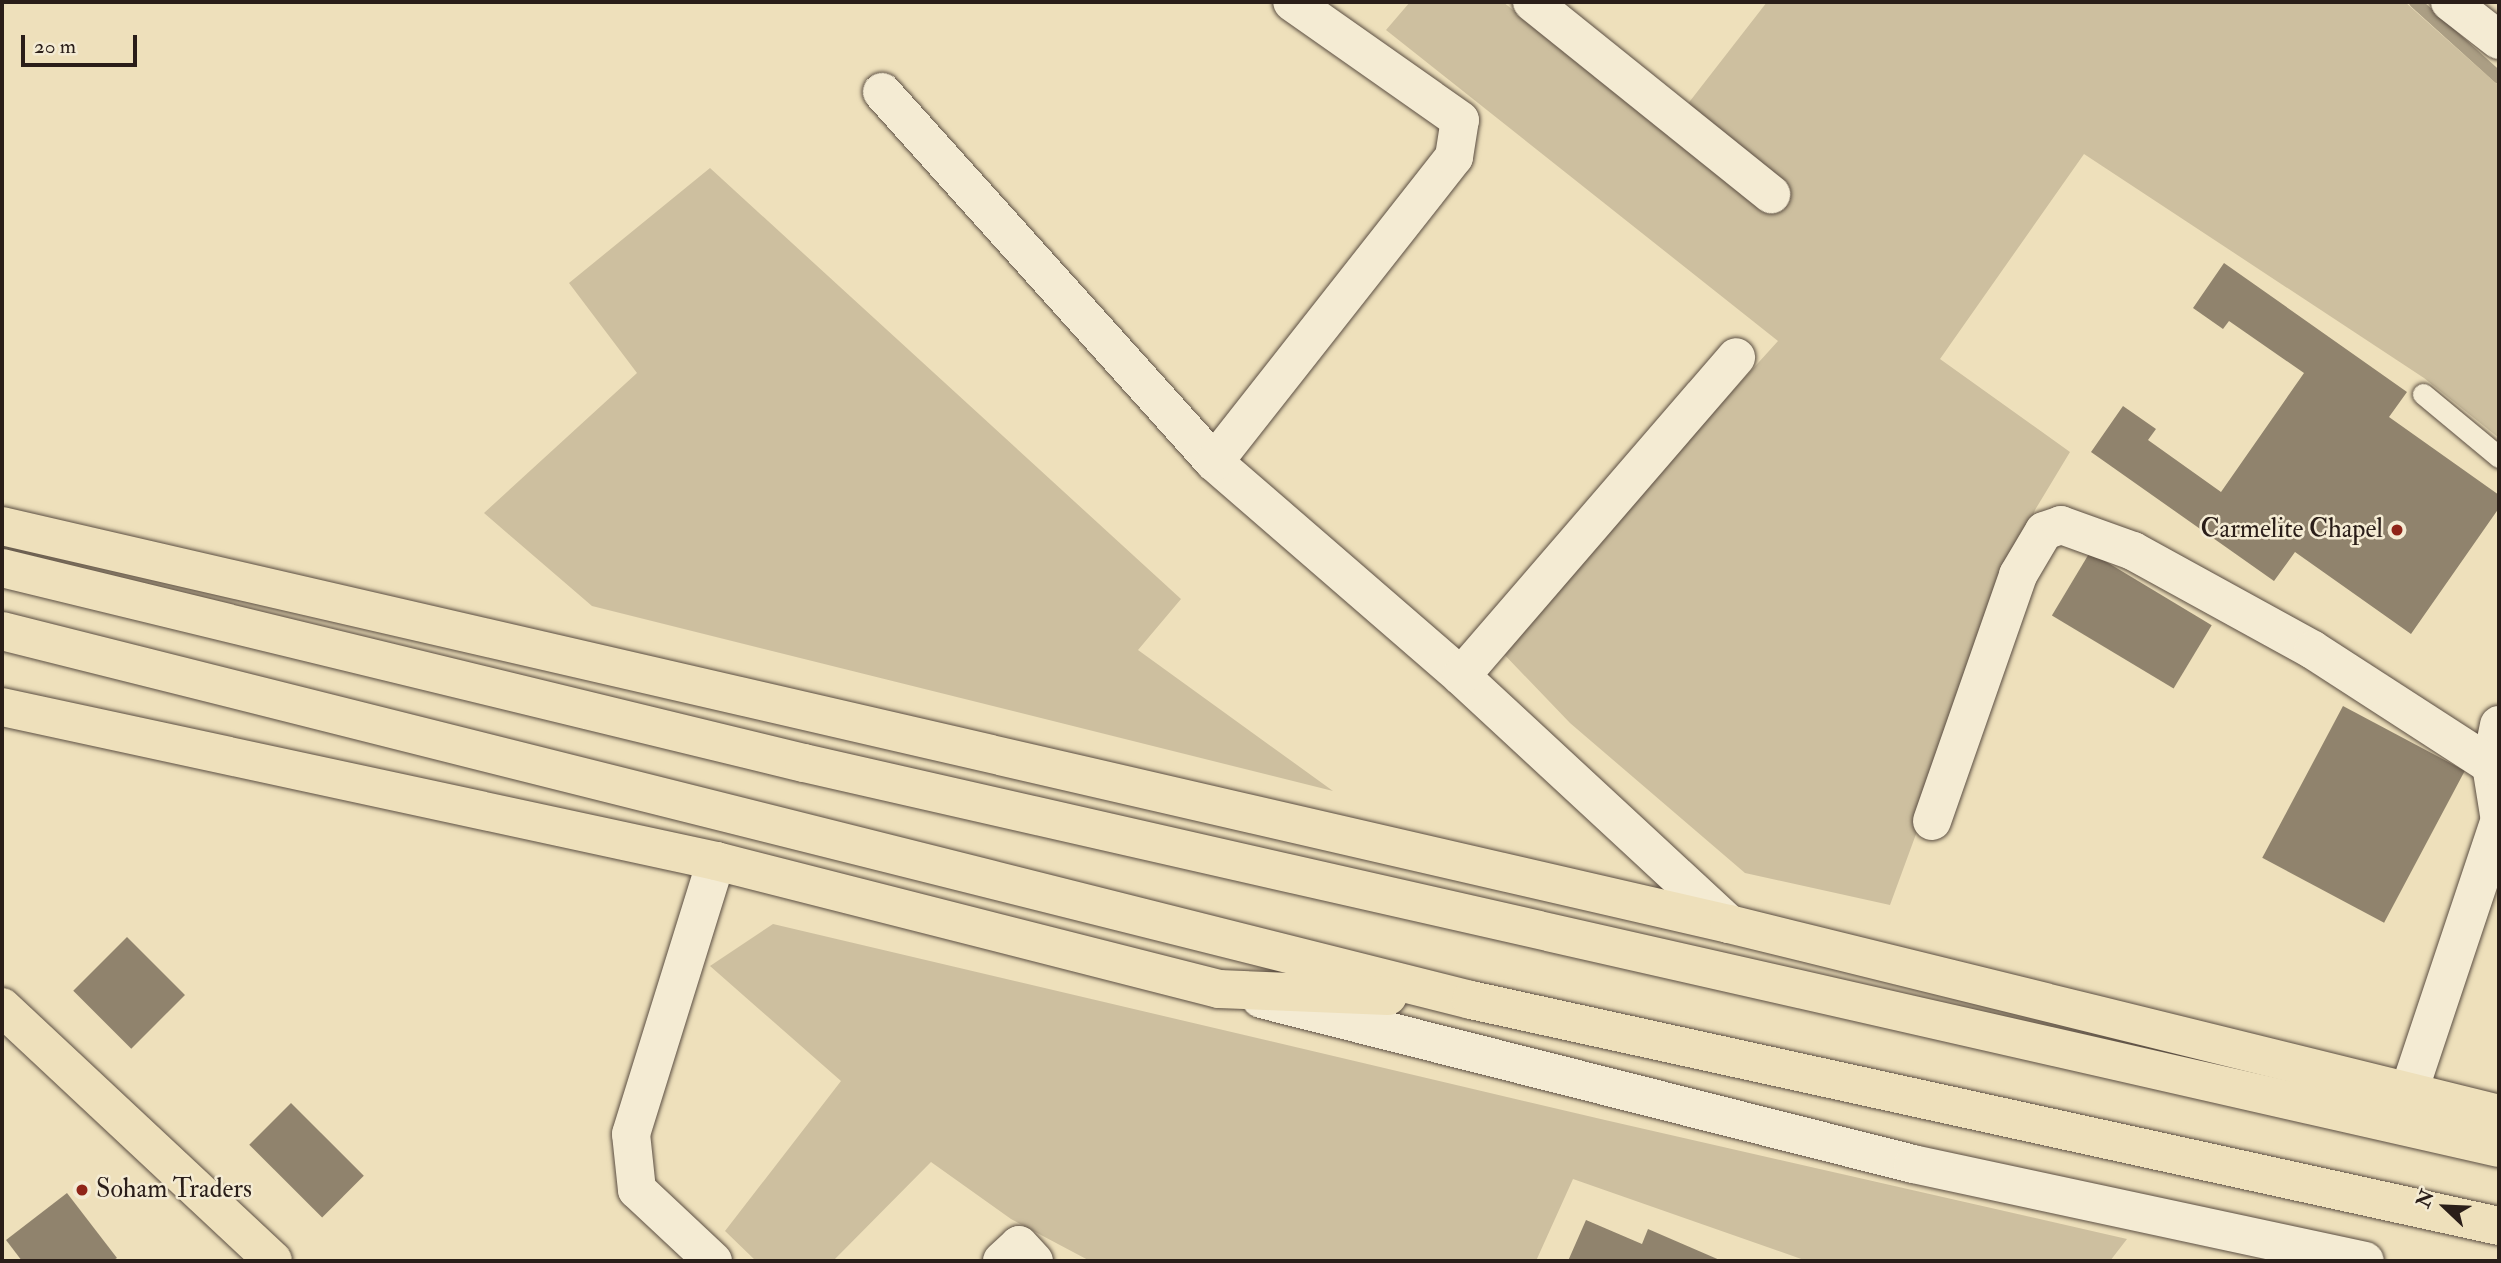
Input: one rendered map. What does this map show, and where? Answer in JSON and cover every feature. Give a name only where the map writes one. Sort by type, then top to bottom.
[{"type":"main road","points":[[2,526],[1729,924],[2499,1114]]},
{"type":"main road","points":[[2,568],[817,766],[2499,1148]]},
{"type":"main road","points":[[2,631],[1471,1000],[2499,1226]]},
{"type":"main road","points":[[2,707],[716,861],[1219,989],[1471,1000]]},
{"type":"main road","points":[[2,1007],[273,1261]]},
{"type":"street","points":[[1214,462],[1454,157],[1460,120],[1292,2]]},
{"type":"street","points":[[1532,2],[1771,194]]},
{"type":"street","points":[[2450,2],[2499,40]]},
{"type":"street","points":[[882,92],[1214,462],[1461,676],[1729,924]]},
{"type":"street","points":[[1461,676],[1736,357]]},
{"type":"street","points":[[1932,821],[2018,575],[2044,531],[2061,525],[2133,551],[2313,650],[2491,765]]},
{"type":"street","points":[[2499,725],[2491,765],[2499,815]]},
{"type":"street","points":[[2409,1091],[2499,822]]},
{"type":"street","points":[[713,1261],[637,1190],[631,1134],[716,861]]},
{"type":"street","points":[[1219,989],[1913,1164],[2365,1261]]},
{"type":"street","points":[[1002,1261],[1019,1245],[1034,1261]]},
{"type":"lane","points":[[2423,394],[2499,457]]},
{"type":"shaded area","points":[[1410,2],[1503,2],[1666,132],[1767,2],[2405,2],[2499,86],[2499,438],[2424,378],[2084,154],[1940,359],[2070,452],[2035,510],[1890,905],[1745,873],[1570,723],[1499,649],[1778,341],[1386,30]]},
{"type":"shaded area","points":[[710,168],[1181,599],[1138,650],[1333,791],[592,606],[484,513],[637,373],[569,283]]},
{"type":"shaded area","points":[[773,924],[1605,1120],[2127,1239],[2110,1261],[1807,1261],[1573,1179],[1536,1261],[1090,1261],[1011,1219],[931,1162],[833,1261],[756,1261],[725,1231],[841,1081],[710,966]]},
{"type":"building","points":[[2224,263],[2407,392],[2389,417],[2499,495],[2499,508],[2411,634],[2295,552],[2274,581],[2091,452],[2123,406],[2156,429],[2148,440],[2221,492],[2304,373],[2229,321],[2223,329],[2193,308]]},
{"type":"building","points":[[2090,552],[2212,625],[2174,689],[2052,615]]},
{"type":"building","points":[[2343,706],[2465,771],[2384,923],[2262,858]]},
{"type":"building","points":[[127,937],[185,995],[131,1049],[73,991]]},
{"type":"building","points":[[291,1103],[364,1176],[322,1218],[249,1145]]},
{"type":"building","points":[[67,1193],[117,1258],[112,1261],[22,1261],[6,1240]]},
{"type":"building","points":[[1586,1220],[1642,1244],[1648,1229],[1722,1261],[1568,1261]]},
{"type":"waterway","points":[[2415,2],[2499,78]]},
{"type":"place","name":"Carmelite Chapel","points":[[2397,530]]},
{"type":"place","name":"Soham Traders","points":[[82,1190]]}]
